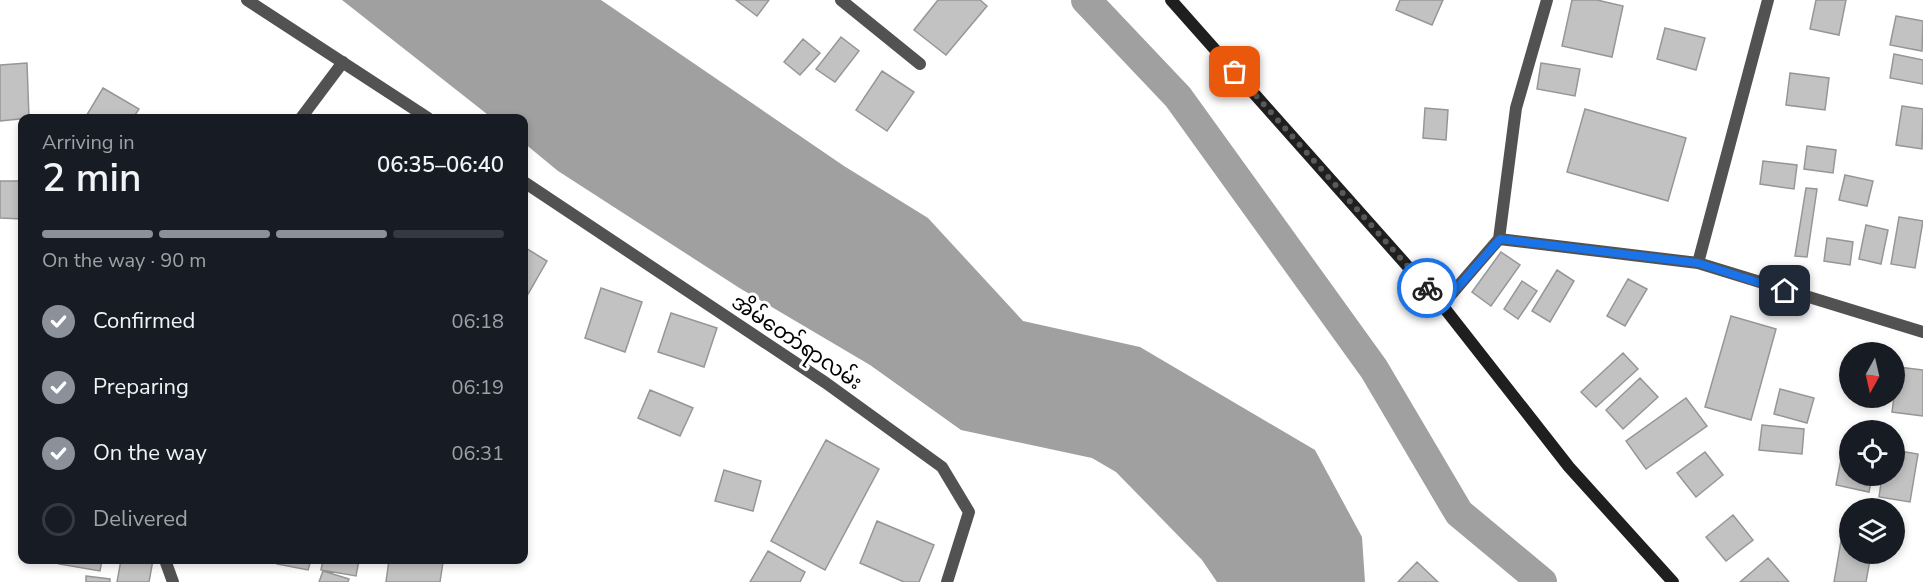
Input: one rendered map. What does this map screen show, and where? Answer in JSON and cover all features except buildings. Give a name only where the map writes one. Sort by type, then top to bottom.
[{"type":"street","points":[[247,0],[422,114]]},
{"type":"street","points":[[842,0],[920,64]]},
{"type":"street","points":[[1171,0],[1442,305],[1569,467],[1673,582]]},
{"type":"street","points":[[1442,305],[1500,239],[1516,108],[1547,0]]},
{"type":"street","points":[[1698,263],[1768,0]]},
{"type":"street","points":[[304,114],[343,62]]},
{"type":"street","name":"အိမ်တော်ရာလမ်း","points":[[528,185],[826,383],[942,467],[969,512],[947,582]]},
{"type":"street","points":[[1500,239],[1698,263],[1923,332]]},
{"type":"street","points":[[166,564],[173,582]]},
{"type":"shaded area","points":[[342,0],[601,0],[844,166],[928,218],[1023,321],[1140,347],[1315,450],[1362,537],[1365,582],[1217,582],[1202,560],[1116,472],[1092,458],[961,430],[870,365],[741,289],[558,171],[528,146],[528,114],[487,114]]},
{"type":"waterway","points":[[1086,0],[1178,97],[1374,369],[1459,513],[1542,582]]},
{"type":"way so far","points":[[1235,72],[1427,288]]},
{"type":"route","points":[[1427,288],[1442,305],[1500,239],[1698,263],[1785,291]]}]
